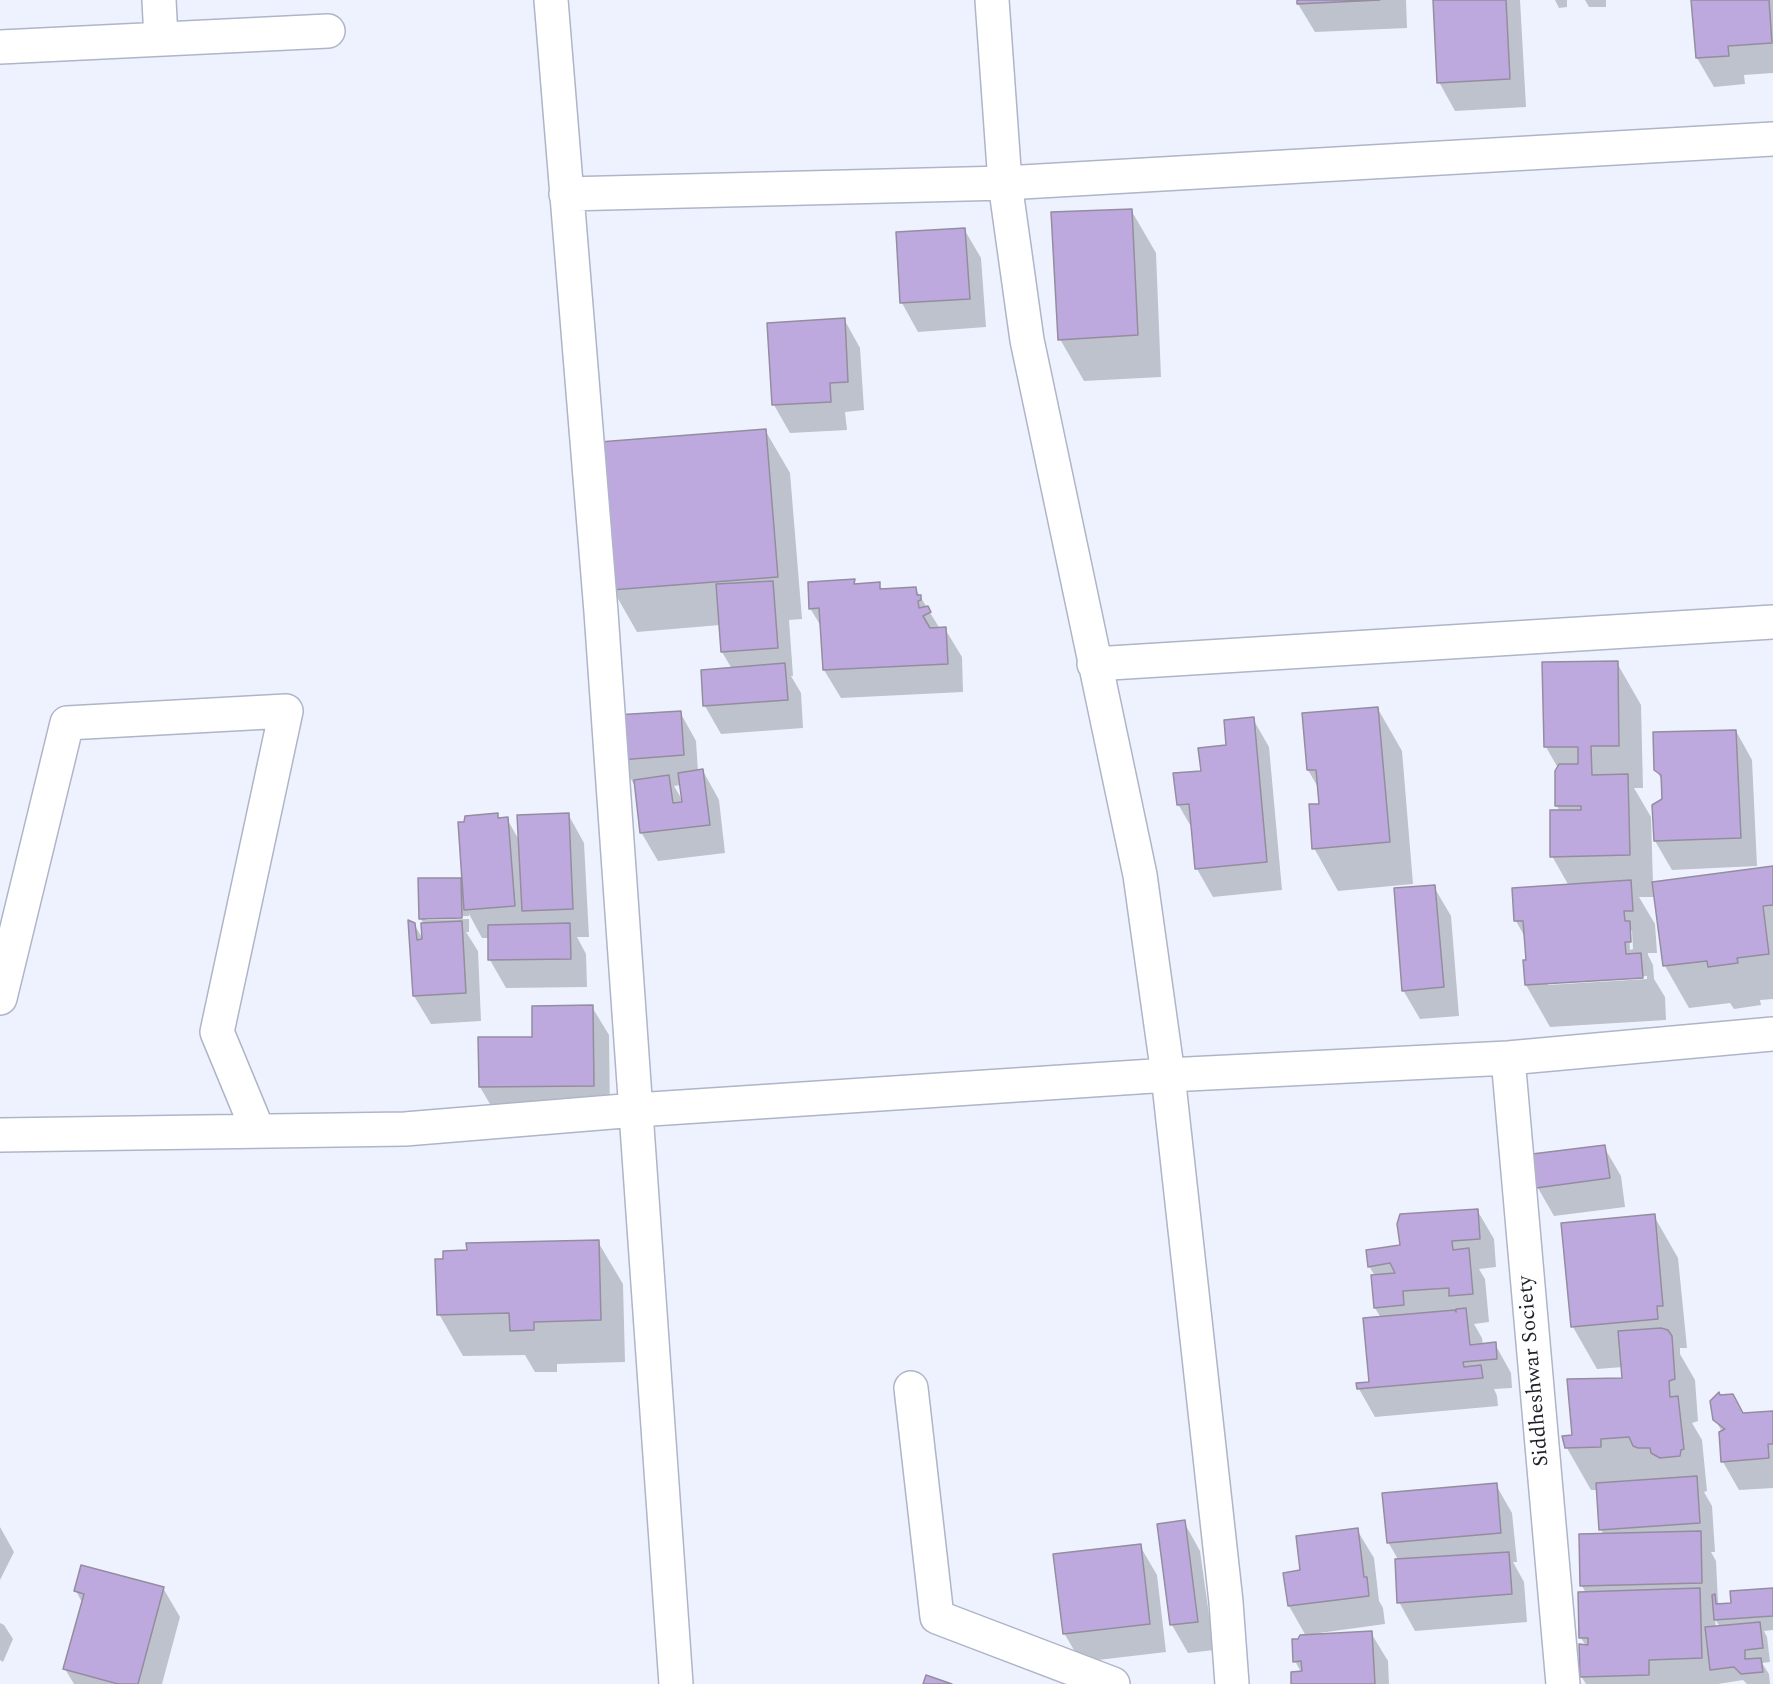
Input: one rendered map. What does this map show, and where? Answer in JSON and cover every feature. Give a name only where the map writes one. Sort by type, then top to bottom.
[{"type":"street","points":[[159,0],[161,39]]},
{"type":"street","points":[[551,0],[600,600],[676,1684]]},
{"type":"street","points":[[992,0],[1005,183],[1027,340],[1140,875],[1167,1075],[1226,1602],[1232,1684]]},
{"type":"street","points":[[0,47],[328,31]]},
{"type":"street","points":[[566,194],[1005,183],[1773,139]]},
{"type":"street","points":[[1094,664],[1773,622]]},
{"type":"street","points":[[0,998],[67,723],[286,711],[217,1032],[258,1131]]},
{"type":"street","points":[[0,1135],[405,1129],[636,1110],[1167,1075],[1508,1058],[1773,1034]]},
{"type":"street","name":"Siddheshwar Society","points":[[1508,1058],[1563,1684]]},
{"type":"street","points":[[911,1388],[937,1617],[1113,1684]]},
{"type":"building","points":[[1297,0],[1380,0],[1297,4]]},
{"type":"building","points":[[1433,0],[1506,0],[1510,79],[1437,83]]},
{"type":"building","points":[[1691,0],[1769,0],[1772,43],[1728,46],[1729,56],[1696,58]]},
{"type":"building","points":[[1132,209],[1138,335],[1058,340],[1051,212]]},
{"type":"building","points":[[965,228],[970,299],[900,303],[896,232]]},
{"type":"building","points":[[845,318],[848,382],[830,383],[831,402],[772,405],[767,323]]},
{"type":"building","points":[[766,429],[778,577],[611,590],[599,442]]},
{"type":"building","points":[[855,579],[854,584],[880,582],[880,589],[916,587],[917,595],[921,595],[921,600],[918,601],[919,608],[928,606],[931,612],[923,616],[930,628],[946,627],[948,664],[823,670],[819,608],[809,609],[808,582]]},
{"type":"building","points":[[773,581],[778,648],[721,652],[716,584]]},
{"type":"building","points":[[1618,661],[1619,746],[1591,746],[1592,775],[1628,774],[1630,855],[1550,857],[1550,810],[1581,810],[1581,806],[1555,806],[1555,771],[1559,764],[1578,764],[1578,747],[1544,747],[1542,662]]},
{"type":"building","points":[[785,663],[788,700],[703,706],[701,670]]},
{"type":"building","points":[[1378,707],[1390,842],[1312,849],[1309,804],[1319,804],[1316,770],[1307,770],[1302,713]]},
{"type":"building","points":[[681,711],[684,755],[619,760],[615,715]]},
{"type":"building","points":[[1254,717],[1267,862],[1195,869],[1189,804],[1177,805],[1173,773],[1201,771],[1198,748],[1226,745],[1224,720]]},
{"type":"building","points":[[1736,730],[1741,838],[1654,841],[1652,805],[1662,799],[1661,775],[1654,770],[1653,732]]},
{"type":"building","points":[[703,769],[710,825],[640,833],[634,780],[669,775],[673,803],[682,802],[678,773]]},
{"type":"building","points":[[498,813],[498,818],[508,817],[515,906],[464,910],[458,822],[464,822],[465,816]]},
{"type":"building","points":[[569,813],[573,909],[522,911],[517,815]]},
{"type":"building","points":[[1773,866],[1773,905],[1763,906],[1769,954],[1737,958],[1738,963],[1708,967],[1707,961],[1663,966],[1652,882]]},
{"type":"building","points":[[418,878],[461,878],[462,918],[419,919]]},
{"type":"building","points":[[1631,880],[1633,911],[1624,911],[1625,921],[1630,921],[1631,942],[1625,942],[1626,954],[1641,953],[1643,978],[1525,985],[1523,921],[1514,921],[1512,888]]},
{"type":"building","points":[[1435,885],[1444,987],[1402,991],[1394,888]]},
{"type":"building","points":[[408,920],[415,923],[417,940],[422,939],[421,923],[462,921],[466,993],[413,996]]},
{"type":"building","points":[[570,923],[571,959],[488,960],[488,925]]},
{"type":"building","points":[[593,1005],[594,1086],[479,1087],[478,1037],[532,1037],[532,1006]]},
{"type":"building","points":[[1605,1145],[1610,1178],[1536,1188],[1532,1154]]},
{"type":"building","points":[[1478,1209],[1480,1239],[1452,1241],[1453,1250],[1469,1248],[1473,1294],[1449,1296],[1449,1288],[1403,1291],[1404,1305],[1374,1308],[1371,1275],[1395,1273],[1390,1263],[1368,1267],[1366,1250],[1400,1245],[1397,1224],[1400,1214]]},
{"type":"building","points":[[1655,1214],[1663,1306],[1657,1306],[1658,1319],[1571,1327],[1561,1223]]},
{"type":"building","points":[[599,1240],[601,1320],[534,1322],[534,1330],[510,1331],[509,1313],[437,1315],[435,1259],[443,1259],[443,1251],[467,1250],[466,1243]]},
{"type":"building","points":[[1466,1308],[1470,1345],[1496,1342],[1497,1359],[1463,1362],[1464,1367],[1481,1365],[1483,1378],[1357,1389],[1356,1383],[1369,1382],[1363,1318],[1455,1310],[1456,1312],[1456,1309]]},
{"type":"building","points":[[1661,1328],[1668,1330],[1672,1336],[1675,1379],[1669,1381],[1670,1397],[1678,1396],[1684,1449],[1681,1450],[1680,1456],[1660,1458],[1651,1453],[1650,1448],[1633,1446],[1629,1437],[1601,1439],[1601,1447],[1565,1448],[1562,1436],[1572,1435],[1567,1379],[1622,1378],[1618,1331]]},
{"type":"building","points":[[1719,1392],[1720,1395],[1733,1394],[1743,1413],[1773,1411],[1773,1444],[1768,1444],[1769,1458],[1721,1462],[1719,1432],[1725,1429],[1713,1420],[1710,1401]]},
{"type":"building","points":[[1697,1476],[1700,1523],[1599,1530],[1596,1483]]},
{"type":"building","points":[[1497,1483],[1501,1533],[1387,1543],[1382,1493]]},
{"type":"building","points":[[1185,1520],[1198,1622],[1170,1625],[1157,1524]]},
{"type":"building","points":[[1358,1528],[1364,1577],[1367,1577],[1369,1596],[1288,1606],[1283,1573],[1300,1570],[1296,1536]]},
{"type":"building","points":[[1701,1531],[1702,1583],[1580,1586],[1579,1534]]},
{"type":"building","points":[[1141,1544],[1150,1624],[1063,1634],[1053,1554]]},
{"type":"building","points":[[1509,1552],[1512,1594],[1397,1603],[1395,1559]]},
{"type":"building","points":[[81,1565],[164,1587],[138,1684],[118,1684],[63,1669],[84,1594],[74,1591]]},
{"type":"building","points":[[1700,1588],[1702,1658],[1649,1660],[1649,1675],[1580,1677],[1579,1644],[1588,1645],[1588,1638],[1579,1638],[1578,1592]]},
{"type":"building","points":[[1773,1588],[1773,1616],[1714,1620],[1712,1595],[1715,1594],[1716,1604],[1731,1603],[1730,1591]]},
{"type":"building","points":[[1760,1622],[1763,1648],[1745,1650],[1745,1659],[1761,1658],[1763,1672],[1741,1674],[1734,1667],[1710,1670],[1705,1627]]},
{"type":"building","points":[[1372,1631],[1375,1684],[1291,1684],[1291,1672],[1302,1671],[1301,1661],[1293,1662],[1292,1639],[1298,1639],[1300,1635]]},
{"type":"building","points":[[926,1675],[952,1684],[923,1684]]}]
